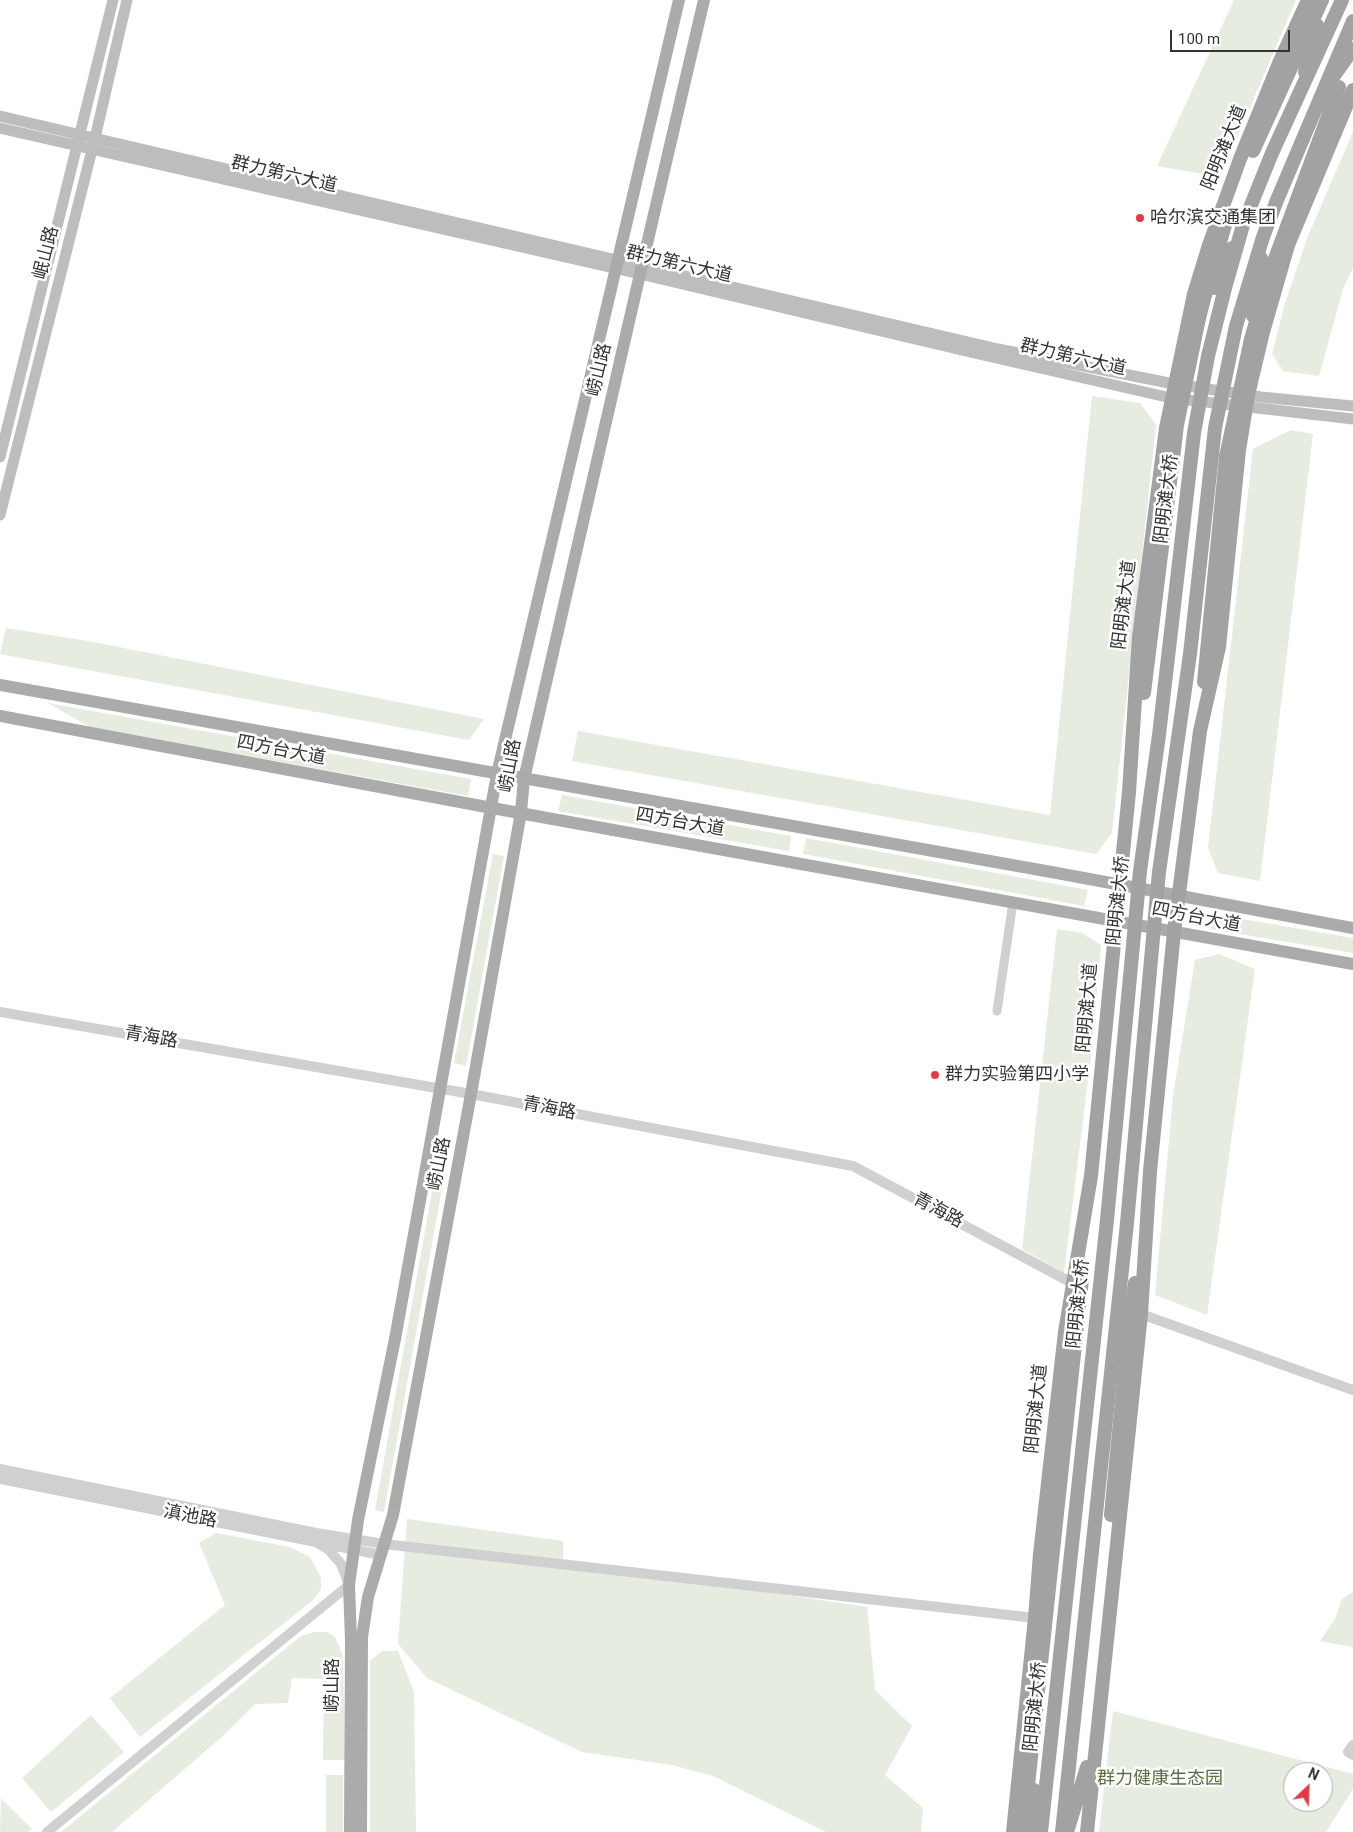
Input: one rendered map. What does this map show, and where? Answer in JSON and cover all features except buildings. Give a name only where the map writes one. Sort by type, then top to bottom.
[{"type":"highway","name":"阳明滩大道","points":[[1013,1832],[1040,1554],[1065,1332],[1091,1176],[1129,792],[1139,637],[1166,428],[1194,294],[1219,215],[1280,61],[1308,0]]},
{"type":"highway","points":[[1302,84],[1323,0]]},
{"type":"highway","points":[[1129,792],[1151,643],[1163,526],[1177,424],[1199,318],[1234,202],[1273,106],[1323,0]]},
{"type":"highway","name":"阳明滩大桥","points":[[1039,1832],[1107,1220],[1140,871],[1159,735],[1191,455],[1208,356],[1243,225],[1302,84],[1342,0]]},
{"type":"highway","points":[[1062,1832],[1128,1214],[1160,872],[1190,654],[1211,459],[1220,395],[1236,326],[1263,237],[1353,21]]},
{"type":"highway","points":[[1323,90],[1353,49]]},
{"type":"highway","points":[[1251,339],[1282,239],[1339,87],[1353,56]]},
{"type":"highway","points":[[1200,731],[1219,647],[1239,450],[1247,401],[1262,332],[1288,245],[1353,90]]},
{"type":"highway","points":[[1199,318],[1243,225]]},
{"type":"highway","points":[[1080,1832],[1130,1318],[1149,1180],[1174,932],[1200,731],[1206,645],[1226,457],[1251,339],[1263,237]]},
{"type":"highway","points":[[1023,1832],[1091,1176]]},
{"type":"highway","points":[[1087,1832],[1141,1314],[1149,1180]]},
{"type":"highway","points":[[1031,1757],[1039,1832]]},
{"type":"highway","points":[[1067,1832],[1086,1767]]},
{"type":"main road","name":"岷山路","points":[[0,457],[80,141],[113,0]]},
{"type":"main road","name":"岷山路","points":[[0,515],[127,0]]},
{"type":"main road","name":"崂山路","points":[[350,1832],[349,1585],[355,1544],[395,1339],[497,774],[679,0]]},
{"type":"main road","name":"崂山路","points":[[361,1832],[362,1637],[368,1597],[393,1516],[471,1094],[521,812],[524,779],[704,0]]},
{"type":"main road","name":"群力第六大道","points":[[0,116],[80,141]]},
{"type":"main road","name":"群力第六大道","points":[[0,128],[93,143],[641,270],[998,349],[1173,391],[1247,401],[1353,420]]},
{"type":"main road","name":"群力第六大道","points":[[1247,401],[1353,406]]},
{"type":"main road","name":"四方台大道","points":[[0,685],[1179,895],[1353,928]]},
{"type":"main road","name":"四方台大道","points":[[0,716],[492,808],[1353,964]]},
{"type":"street","points":[[997,1011],[1013,902]]},
{"type":"street","name":"青海路","points":[[0,1012],[471,1094],[853,1166],[1072,1283]]},
{"type":"street","points":[[1141,1314],[1353,1390]]},
{"type":"street","name":"滇池路","points":[[0,1468],[383,1550],[1035,1618]]},
{"type":"street","name":"滇池路","points":[[0,1479],[318,1542],[355,1544]]},
{"type":"street","points":[[47,1832],[349,1585],[341,1564],[329,1550],[318,1542]]},
{"type":"green space","points":[[1234,0],[1296,0],[1220,177],[1157,166]]},
{"type":"green space","points":[[1353,132],[1353,268],[1343,289],[1319,376],[1283,371],[1272,354],[1285,303],[1308,236]]},
{"type":"green space","points":[[1092,396],[1140,403],[1156,425],[1112,833],[1096,854],[572,761],[578,731],[1050,815]]},
{"type":"green space","points":[[1291,430],[1313,434],[1260,881],[1218,873],[1208,848],[1253,449]]},
{"type":"green space","points":[[6,628],[88,641],[484,719],[469,740],[0,654]]},
{"type":"green space","points":[[48,703],[471,779],[468,796],[90,727]]},
{"type":"green space","points":[[562,795],[791,836],[789,851],[558,811]]},
{"type":"green space","points":[[806,838],[1088,890],[1084,906],[803,854]]},
{"type":"green space","points":[[493,854],[504,856],[466,1066],[454,1063]]},
{"type":"green space","points":[[1213,914],[1353,938],[1353,953],[1210,929]]},
{"type":"green space","points":[[1057,929],[1082,933],[1101,945],[1093,1040],[1064,1273],[1022,1249]]},
{"type":"green space","points":[[1219,954],[1255,969],[1207,1315],[1155,1295],[1173,1096],[1195,960]]},
{"type":"green space","points":[[442,1136],[451,1138],[384,1512],[375,1510]]},
{"type":"green space","points":[[407,1519],[563,1541],[563,1562],[867,1607],[875,1690],[912,1726],[885,1775],[923,1808],[921,1832],[826,1832],[713,1776],[672,1765],[582,1752],[427,1678],[398,1644]]},
{"type":"green space","points":[[216,1533],[290,1547],[310,1557],[321,1578],[321,1589],[312,1601],[140,1737],[110,1698],[225,1605],[199,1543]]},
{"type":"green space","points":[[1353,1592],[1353,1647],[1320,1641],[1335,1619],[1342,1599]]},
{"type":"green space","points":[[314,1632],[327,1632],[335,1637],[343,1655],[345,1760],[323,1760],[324,1679],[292,1678],[288,1703],[255,1704],[225,1734],[112,1832],[61,1832],[301,1636]]},
{"type":"green space","points":[[382,1651],[398,1651],[414,1692],[416,1832],[370,1832],[370,1661]]},
{"type":"green space","name":"群力健康生态园","points":[[1113,1711],[1307,1762],[1283,1762],[1283,1812],[1333,1812],[1333,1769],[1353,1774],[1353,1789],[1326,1832],[1099,1832]]},
{"type":"green space","points":[[91,1715],[124,1752],[51,1812],[22,1778]]},
{"type":"green space","points":[[326,1775],[343,1775],[343,1832],[326,1832]]},
{"type":"green space","points":[[1,1798],[32,1829],[28,1832],[0,1832]]},
{"type":"place","name":"哈尔滨交通集团","points":[[1140,218]]},
{"type":"place","name":"群力实验第四小学","points":[[935,1075]]}]
